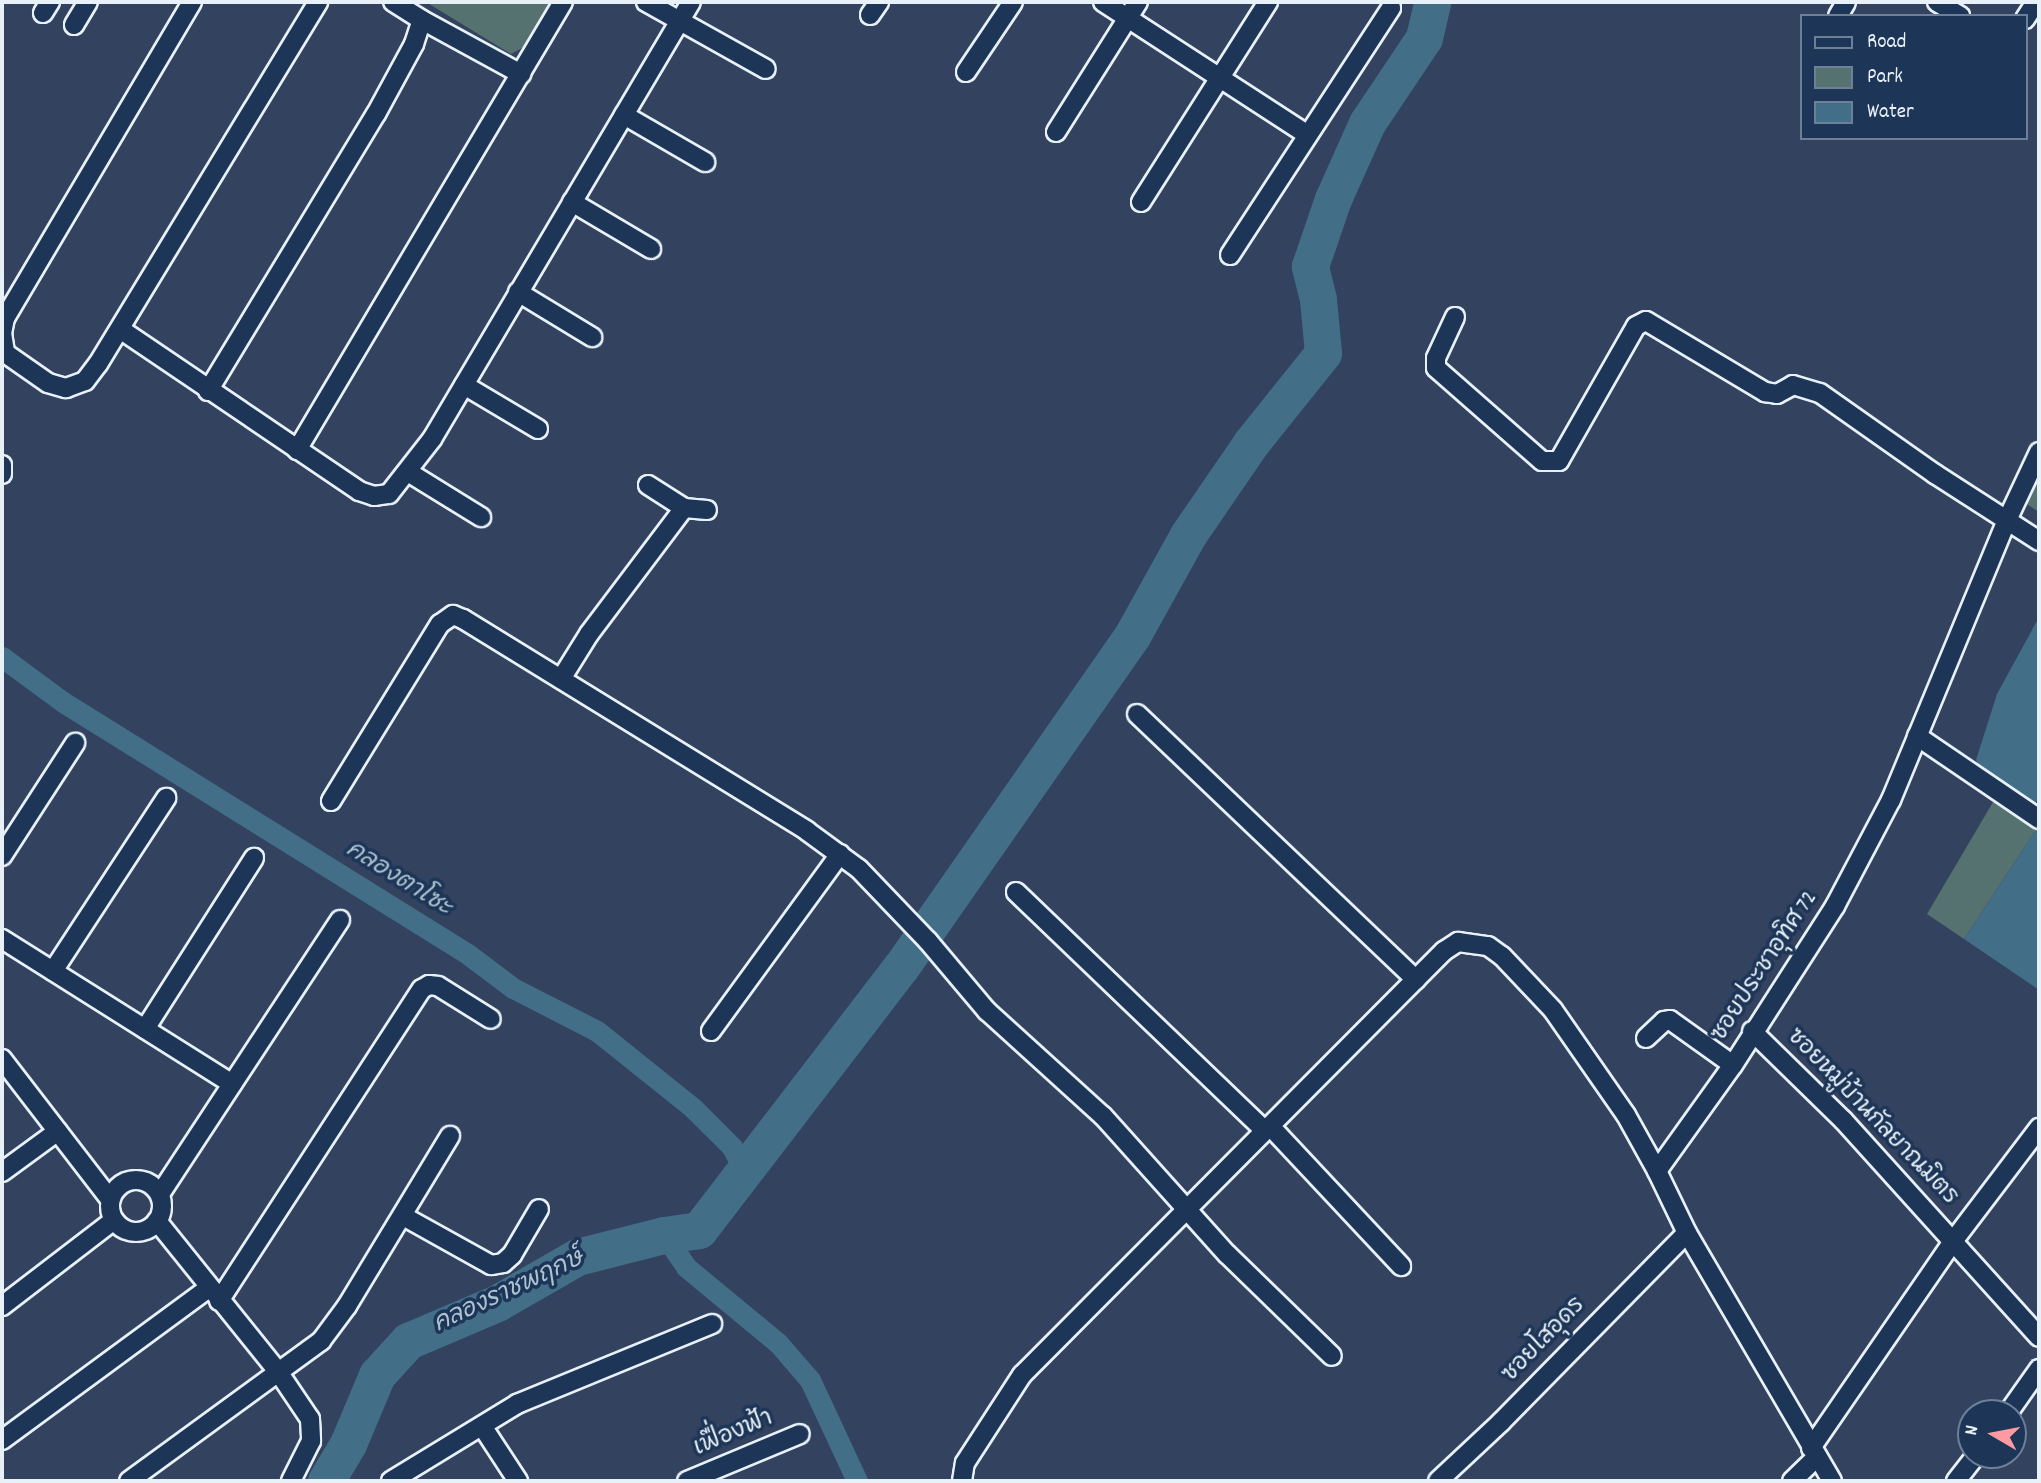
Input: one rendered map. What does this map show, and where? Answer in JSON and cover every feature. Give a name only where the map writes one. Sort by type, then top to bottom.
[{"type":"street","points":[[74,25],[88,2]]},
{"type":"street","points":[[192,2],[5,318],[2,333],[5,352],[48,383],[66,388],[85,381],[120,330],[318,2]]},
{"type":"street","points":[[393,2],[521,74]]},
{"type":"street","points":[[297,450],[563,2]]},
{"type":"street","points":[[646,2],[766,69]]},
{"type":"street","points":[[120,330],[359,491],[374,496],[389,494],[408,472],[464,385],[691,2]]},
{"type":"street","points":[[966,72],[1013,2]]},
{"type":"street","points":[[1102,2],[1308,135]]},
{"type":"street","points":[[1056,132],[1138,2]]},
{"type":"street","points":[[1141,202],[1268,2]]},
{"type":"street","points":[[1937,2],[1957,14]]},
{"type":"street","points":[[1230,255],[1391,8]]},
{"type":"street","points":[[208,391],[376,114],[414,44],[422,20]]},
{"type":"street","points":[[624,115],[705,162]]},
{"type":"street","points":[[572,202],[652,249]]},
{"type":"street","points":[[518,292],[592,337]]},
{"type":"street","points":[[1455,317],[1436,358],[1436,368],[1542,461],[1559,461],[1636,326],[1646,321],[1765,392],[1777,394],[1793,385],[1820,393],[1935,474],[2039,541]]},
{"type":"street","points":[[464,385],[538,429]]},
{"type":"street","name":"ซอยประชาอุทิศ 72","points":[[1657,1171],[1733,1065],[1752,1031],[1835,906],[1891,800],[2008,519],[2039,452]]},
{"type":"street","points":[[2,465],[2,474]]},
{"type":"street","points":[[408,472],[481,517]]},
{"type":"street","points":[[648,485],[684,508],[707,510]]},
{"type":"street","points":[[561,679],[589,634],[684,508]]},
{"type":"street","points":[[331,801],[440,624],[453,615],[561,679],[840,854],[912,923],[988,1011],[1103,1116],[1227,1254],[1332,1356]]},
{"type":"street","points":[[1137,714],[1416,980]]},
{"type":"street","points":[[1917,736],[2039,819]]},
{"type":"street","points":[[2,856],[75,743]]},
{"type":"street","points":[[53,971],[166,798]]},
{"type":"street","points":[[711,1031],[811,890],[840,854]]},
{"type":"street","points":[[145,1029],[254,858]]},
{"type":"street","points":[[1016,892],[1267,1128],[1401,1266]]},
{"type":"street","points":[[160,1194],[340,920]]},
{"type":"street","points":[[2,939],[232,1084]]},
{"type":"street","points":[[962,1481],[965,1463],[1022,1375],[1444,951],[1458,942],[1489,946],[1502,956],[1553,1010],[1626,1115],[1687,1233],[1832,1481]]},
{"type":"street","points":[[2,1440],[214,1294],[422,989],[429,985],[438,986],[491,1019]]},
{"type":"street","points":[[1646,1038],[1664,1021],[1670,1020],[1733,1065]]},
{"type":"street","name":"ซอยหมู่บ้านกัลยาณมิตร","points":[[1752,1031],[1843,1120],[2039,1337]]},
{"type":"street","points":[[2,1059],[110,1199],[114,1220],[125,1230],[134,1232],[151,1227],[162,1213],[160,1194],[155,1187],[138,1179],[121,1184],[110,1199]]},
{"type":"street","name":"ซอยหมู่บ้านกัลยาณมิตร","points":[[1792,1481],[1814,1453],[1954,1240],[2039,1128]]},
{"type":"street","points":[[2,1172],[58,1131]]},
{"type":"street","points":[[129,1481],[276,1370],[297,1361],[321,1340],[347,1306],[450,1136]]},
{"type":"street","points":[[402,1216],[491,1265],[503,1263],[512,1255],[539,1209]]},
{"type":"street","points":[[2,1306],[114,1220]]},
{"type":"street","points":[[158,1221],[276,1370],[310,1419],[311,1441],[291,1481]]},
{"type":"street","name":"ซอยโสอุดร","points":[[1438,1481],[1501,1422],[1687,1233]]},
{"type":"street","points":[[391,1481],[517,1404],[712,1324]]},
{"type":"street","points":[[2018,1399],[2039,1368]]},
{"type":"street","points":[[482,1426],[519,1481]]},
{"type":"street","name":"เฟื่องฟ้า","points":[[687,1481],[800,1434]]},
{"type":"green space","points":[[426,2],[552,2],[524,47],[511,54]]},
{"type":"green space","points":[[2039,475],[2039,512],[2025,503]]},
{"type":"green space","points":[[1996,797],[2038,827],[1964,939],[1927,914]]},
{"type":"water","points":[[2039,617],[2039,797],[2034,805],[1985,776],[1976,760],[1997,694]]},
{"type":"water","points":[[2039,828],[2039,990],[1964,939]]},
{"type":"waterway","name":"คลองราชพฤกษ์","points":[[326,1481],[348,1444],[377,1375],[408,1341],[497,1303],[577,1257],[664,1235],[699,1230],[901,967],[1132,636],[1188,535],[1251,443],[1323,353],[1318,299],[1310,266],[1333,199],[1367,123],[1424,38],[1432,2]]},
{"type":"waterway","name":"คลองตาโซะ","points":[[2,657],[63,702],[469,955],[513,988],[597,1031],[693,1108],[732,1147],[745,1171]]},
{"type":"waterway","points":[[664,1235],[686,1267],[778,1343],[810,1380],[857,1481]]}]
